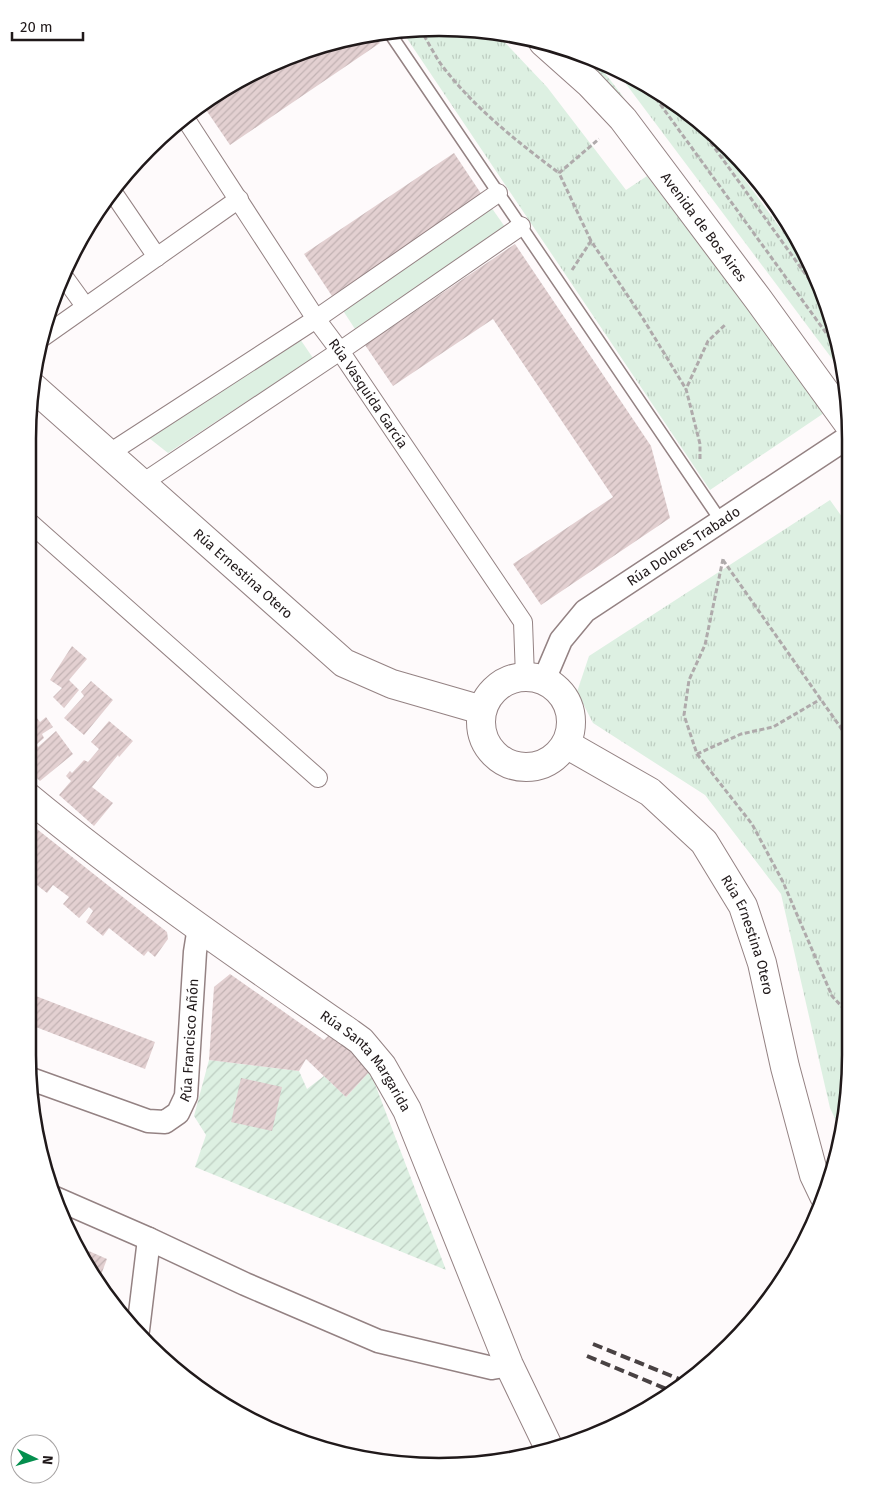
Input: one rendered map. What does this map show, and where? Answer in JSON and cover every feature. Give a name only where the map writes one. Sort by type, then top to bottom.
[{"type":"street","name":"Avenida de Bos Aires","points":[[557,54],[589,83],[623,119],[841,414]]},
{"type":"street","name":"Rúa Vasquida García","points":[[189,123],[316,319],[340,351],[523,622],[534,678]]},
{"type":"street","points":[[108,454],[316,319],[498,193]]},
{"type":"street","points":[[116,198],[157,257]]},
{"type":"street","points":[[52,330],[239,198]]},
{"type":"street","points":[[141,484],[340,351],[521,226]]},
{"type":"street","points":[[68,283],[85,306]]},
{"type":"street","name":"Rúa Ernestina Otero","points":[[39,393],[344,663],[392,684],[482,710]]},
{"type":"street","name":"Rúa Dolores Trabado","points":[[534,678],[561,640],[585,612],[842,441]]},
{"type":"street","points":[[36,528],[318,778]]},
{"type":"street","points":[[534,678],[556,688],[566,700],[571,714],[571,730],[566,744],[557,756],[545,764],[531,768],[516,767],[502,762],[491,752],[483,739],[480,724],[482,710],[488,697],[498,686],[511,679],[534,678]]},
{"type":"street","name":"Rúa Ernestina Otero","points":[[566,744],[650,792],[704,842],[742,906],[762,963],[786,1066],[814,1175],[819,1186]]},
{"type":"street","name":"Rúa Santa Margarida","points":[[36,804],[81,841],[199,927],[350,1032],[361,1041],[382,1066],[407,1110],[510,1365],[547,1443]]},
{"type":"street","name":"Rúa Francisco Añón","points":[[37,1081],[148,1121],[165,1122],[178,1113],[186,1096],[199,927]]},
{"type":"street","points":[[65,1202],[245,1284],[378,1341],[492,1368],[510,1365]]},
{"type":"street","points":[[139,1324],[149,1239]]},
{"type":"lane","points":[[394,39],[721,521]]},
{"type":"path","points":[[424,37],[439,62],[487,116],[559,173],[591,242],[642,317],[686,389],[700,444],[701,491]]},
{"type":"path","points":[[658,101],[828,336]]},
{"type":"path","points":[[708,139],[807,276]]},
{"type":"path","points":[[559,173],[599,140]]},
{"type":"path","points":[[561,285],[591,242]]},
{"type":"path","points":[[686,389],[708,340],[726,324]]},
{"type":"path","points":[[842,730],[723,559],[705,645],[689,680],[684,715],[697,754],[752,824],[783,882],[832,996],[842,1007]]},
{"type":"path","points":[[697,754],[741,734],[773,727],[821,699]]},
{"type":"green space","points":[[465,37],[504,42],[547,87],[626,190],[647,176],[827,411],[710,490],[407,38]]},
{"type":"green space","points":[[586,64],[604,72],[625,99]]},
{"type":"green space","points":[[624,82],[663,104],[684,119],[705,136],[733,164],[789,240],[800,261],[820,310],[834,362]]},
{"type":"green space","points":[[491,207],[505,227],[355,329],[342,309]]},
{"type":"green space","points":[[300,339],[313,358],[168,453],[149,438]]},
{"type":"green space","points":[[830,500],[842,517],[842,1055],[836,1121],[830,1108],[781,894],[705,795],[593,723],[577,692],[589,656]]},
{"type":"green space","points":[[209,1060],[299,1071],[307,1089],[324,1076],[346,1097],[370,1071],[446,1270],[195,1167],[206,1135],[194,1116]]},
{"type":"building","points":[[379,41],[380,43],[230,145],[206,110],[215,104],[238,90],[285,67],[335,50],[360,44]]},
{"type":"building","points":[[454,153],[482,195],[332,296],[304,254]]},
{"type":"building","points":[[515,244],[651,446],[670,518],[541,605],[513,564],[613,497],[493,319],[393,386],[365,345]]},
{"type":"building","points":[[72,646],[87,659],[69,680],[79,690],[64,708],[53,697],[62,688],[50,680]]},
{"type":"building","points":[[91,681],[113,700],[84,735],[64,718],[84,696],[81,692]]},
{"type":"building","points":[[36,717],[40,722],[46,717],[53,727],[42,734],[44,738],[36,745]]},
{"type":"building","points":[[109,721],[133,741],[119,757],[118,755],[92,787],[113,803],[94,826],[59,795],[71,781],[66,776],[70,771],[72,773],[84,760],[88,762],[99,749],[91,742]]},
{"type":"building","points":[[56,731],[73,754],[40,781],[36,777],[36,745],[38,747]]},
{"type":"building","points":[[36,828],[167,932],[168,939],[155,957],[148,951],[144,956],[109,928],[103,936],[86,922],[93,911],[89,907],[79,918],[63,904],[69,897],[53,885],[47,893],[36,884]]},
{"type":"building","points":[[230,974],[324,1040],[331,1033],[370,1071],[346,1097],[306,1059],[299,1071],[209,1060],[214,987]]},
{"type":"building","points":[[36,996],[155,1042],[145,1069],[36,1027]]},
{"type":"building","points":[[241,1078],[282,1087],[272,1131],[231,1122]]},
{"type":"building","points":[[87,1250],[107,1259],[101,1274]]},
{"type":"railway","points":[[593,1344],[679,1379]]},
{"type":"railway","points":[[587,1356],[665,1388]]}]
